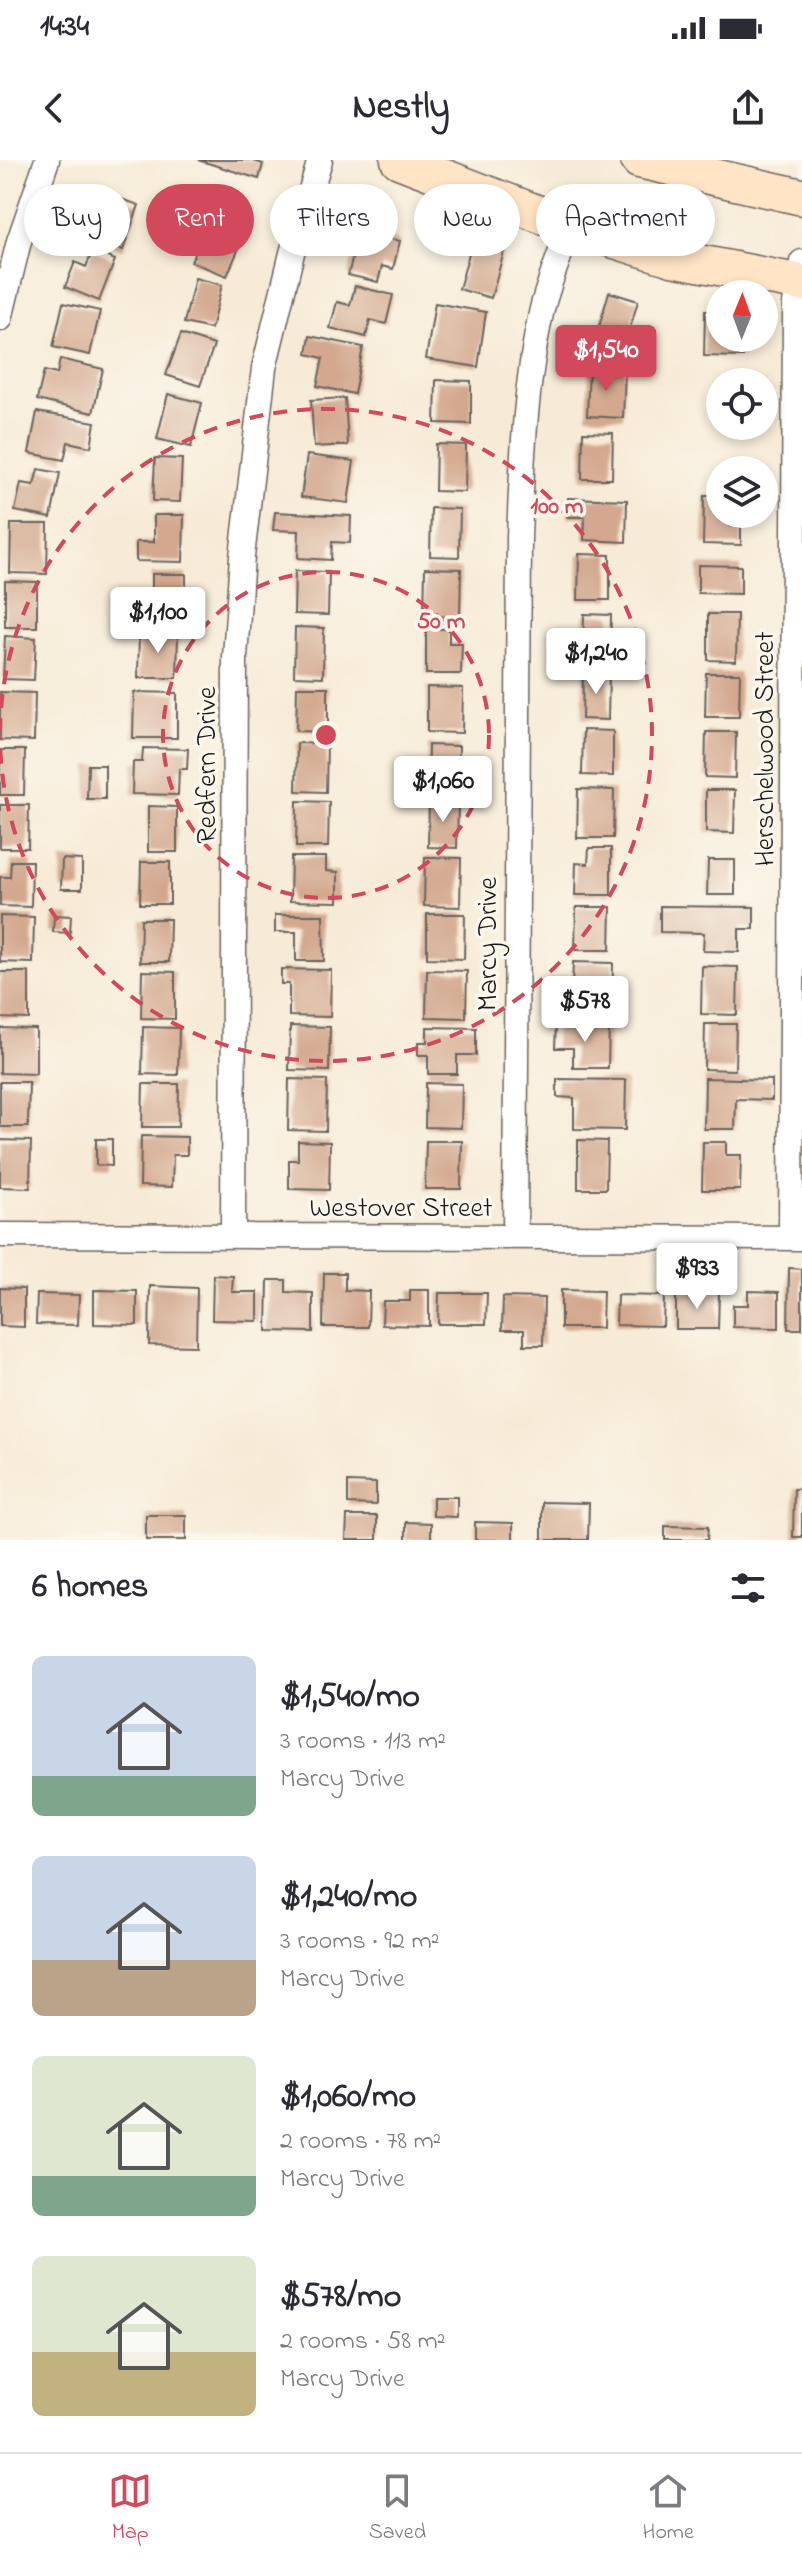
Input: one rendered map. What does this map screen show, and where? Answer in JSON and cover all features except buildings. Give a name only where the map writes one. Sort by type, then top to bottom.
[{"type":"main road","points":[[399,160],[536,213]]},
{"type":"main road","points":[[639,160],[802,197]]},
{"type":"main road","points":[[666,256],[800,275]]},
{"type":"street","points":[[0,319],[19,241],[47,160]]},
{"type":"street","name":"Redfern Drive","points":[[233,1236],[235,657],[242,557],[264,368],[292,253],[320,160]]},
{"type":"street","name":"Marcy Drive","points":[[515,1237],[518,554],[530,377],[543,307],[560,256]]},
{"type":"street","name":"Herschelwood Street","points":[[797,1238],[795,336],[800,275]]},
{"type":"street","name":"Westover Street","points":[[0,1235],[797,1238]]}]
